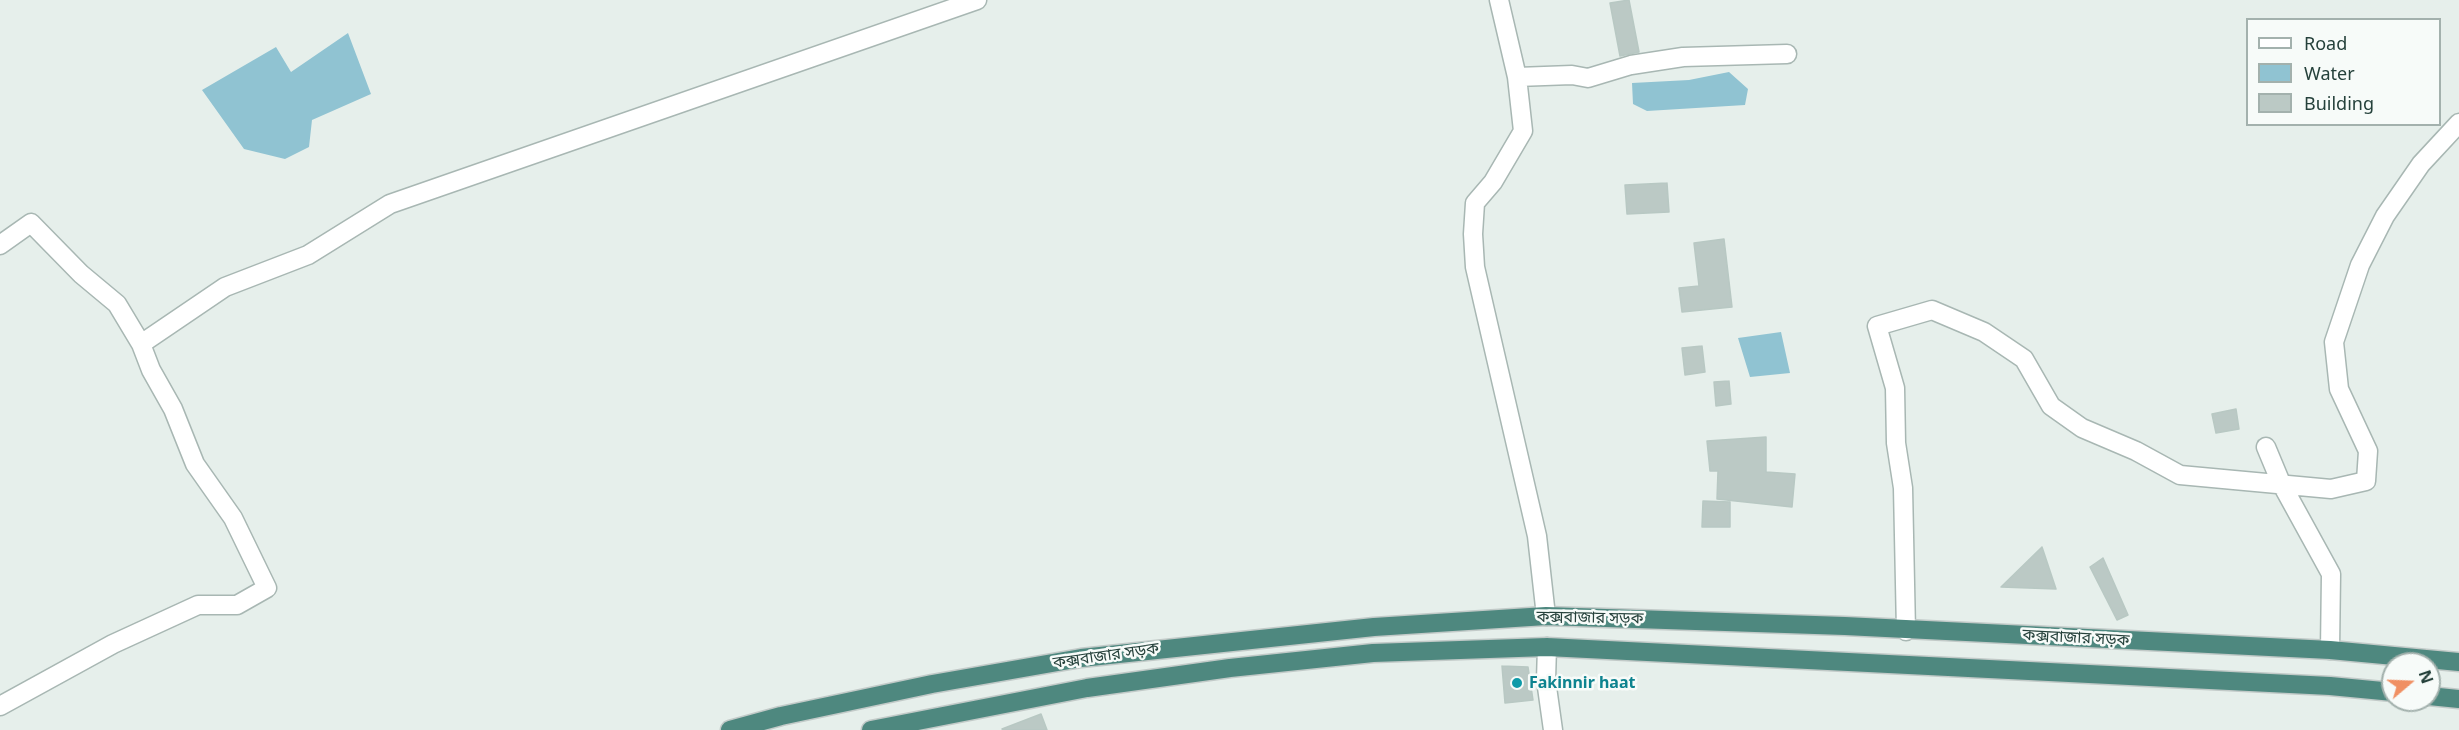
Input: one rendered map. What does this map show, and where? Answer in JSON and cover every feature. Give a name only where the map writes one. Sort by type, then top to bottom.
[{"type":"highway","name":"কক্সবাজার সড়ক","points":[[730,730],[784,723],[932,684],[1082,658],[1374,627],[1546,616],[1845,626],[1906,631],[2330,650],[2459,662]]},
{"type":"highway","name":"কক্সবাজার সড়ক","points":[[871,730],[1087,688],[1230,668],[1373,652],[1547,647],[2330,686],[2381,691]]},
{"type":"highway","points":[[2441,697],[2459,699]]},
{"type":"street","points":[[141,344],[225,287],[308,255],[390,204],[977,0]]},
{"type":"street","points":[[1499,0],[1517,77],[1523,130],[1493,182],[1475,203],[1473,245],[1477,279],[1537,536],[1546,616]]},
{"type":"street","points":[[1517,77],[1572,75],[1588,78],[1608,70],[1683,57],[1787,54]]},
{"type":"street","points":[[1906,631],[1903,488],[1896,442],[1895,388],[1878,326],[1932,310],[1984,332],[2024,359],[2051,406],[2082,428],[2136,451],[2180,474],[2331,489],[2366,481],[2368,451],[2339,389],[2334,342],[2360,265],[2385,216],[2421,164],[2459,123]]},
{"type":"street","points":[[0,245],[31,223],[81,274],[117,304],[141,344],[151,370],[173,409],[195,464],[233,518],[267,588],[237,605],[198,605],[113,644],[0,706]]},
{"type":"street","points":[[2266,447],[2280,483],[2331,574],[2330,650]]},
{"type":"street","points":[[1547,647],[1546,680],[1553,730]]},
{"type":"water","points":[[348,33],[371,94],[312,120],[309,147],[285,159],[244,149],[202,90],[276,47],[291,72]]},
{"type":"water","points":[[1729,72],[1748,89],[1745,105],[1647,111],[1633,104],[1632,83],[1689,80]]},
{"type":"water","points":[[1781,332],[1790,373],[1750,377],[1738,338]]},
{"type":"building","points":[[1629,0],[1639,52],[1620,56],[1610,3]]},
{"type":"building","points":[[1667,183],[1669,212],[1627,214],[1625,185]]},
{"type":"building","points":[[1724,239],[1732,307],[1682,312],[1679,288],[1699,286],[1694,243]]},
{"type":"building","points":[[1702,346],[1705,372],[1685,375],[1682,348]]},
{"type":"building","points":[[1729,381],[1731,404],[1716,406],[1714,382]]},
{"type":"building","points":[[2236,409],[2239,429],[2216,433],[2212,414]]},
{"type":"building","points":[[1766,437],[1766,472],[1795,474],[1792,507],[1717,499],[1718,471],[1710,471],[1707,441]]},
{"type":"building","points":[[1703,501],[1730,502],[1730,527],[1702,527]]},
{"type":"building","points":[[2042,547],[2056,589],[2001,587]]},
{"type":"building","points":[[2103,558],[2128,615],[2117,620],[2090,567]]},
{"type":"building","name":"Fakinnir haat","points":[[1502,666],[1528,667],[1533,700],[1505,703]]},
{"type":"building","points":[[1041,714],[1047,730],[1002,729]]},
{"type":"place","name":"Fakinnir haat","points":[[1517,683]]}]
